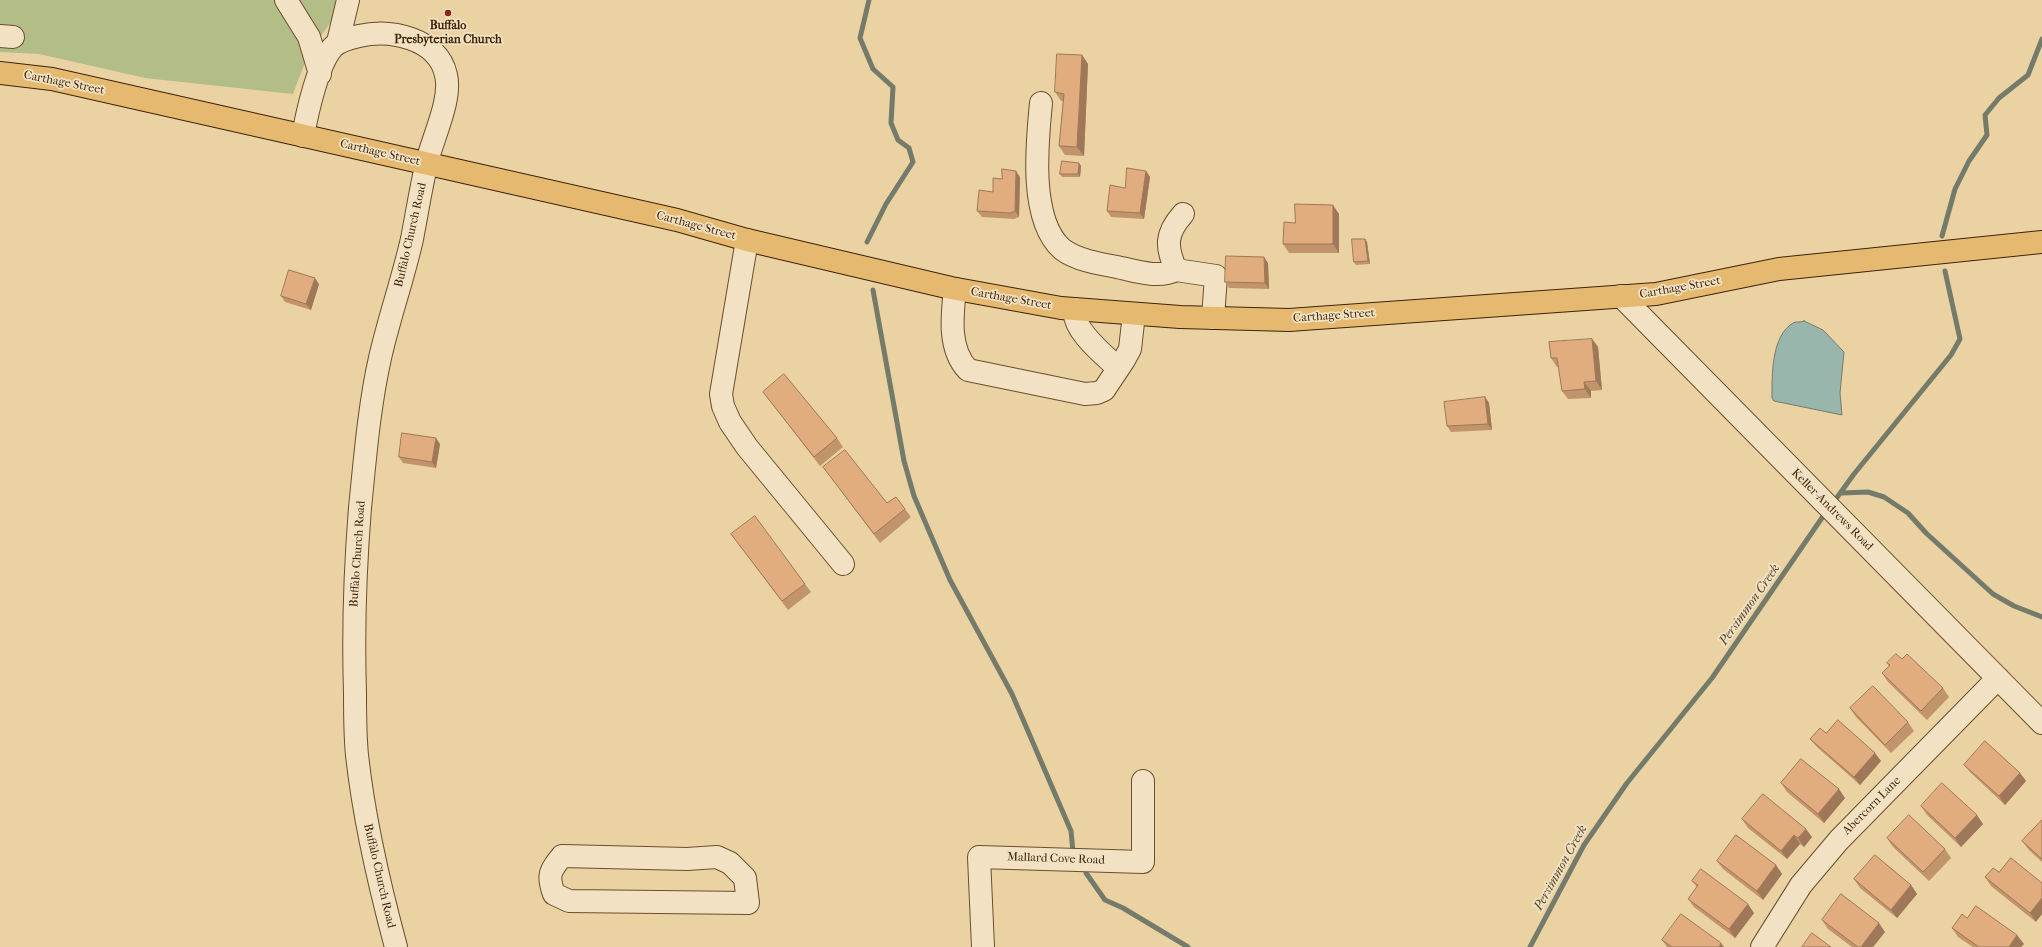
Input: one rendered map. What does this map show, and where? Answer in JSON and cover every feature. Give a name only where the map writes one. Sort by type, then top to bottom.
[{"type":"main road","name":"Carthage Street","points":[[0,73],[52,79],[669,219],[747,240],[955,289],[1075,309],[1134,314],[1289,320],[1656,294],[1779,269],[2042,242]]},
{"type":"street","points":[[286,0],[309,37],[320,74]]},
{"type":"street","points":[[338,42],[348,0]]},
{"type":"street","points":[[303,136],[320,74],[330,49],[338,42],[368,34],[393,34],[413,40],[428,48],[441,60],[447,76],[448,93],[426,164]]},
{"type":"street","points":[[1041,103],[1038,134],[1038,193],[1045,222],[1053,240],[1064,250],[1079,258],[1102,264],[1154,274],[1168,275],[1176,270],[1216,276],[1213,318]]},
{"type":"street","name":"Buffalo Church Road","points":[[396,947],[371,844],[363,800],[357,752],[353,632],[363,478],[379,361],[411,240],[426,164]]},
{"type":"street","points":[[1176,270],[1168,251],[1172,226],[1183,214]]},
{"type":"street","points":[[747,240],[721,394],[723,406],[730,422],[747,447],[843,564]]},
{"type":"street","points":[[955,289],[953,334],[960,360],[968,370],[1085,394],[1097,393],[1104,390],[1130,349],[1134,314]]},
{"type":"street","name":"Keller-Andrews Road","points":[[1621,296],[2042,723]]},
{"type":"street","points":[[1075,309],[1074,314],[1077,324],[1093,344],[1118,368]]},
{"type":"street","name":"Abercorn Lane","points":[[1762,947],[1801,885],[1838,840],[1998,678]]},
{"type":"street","name":"Mallard Cove Road","points":[[983,947],[979,857],[1143,862],[1143,781]]},
{"type":"street","points":[[562,856],[687,859],[716,858],[730,863],[745,878],[748,902],[678,902],[569,901],[554,894],[549,880],[551,869],[562,856]]},
{"type":"green space","points":[[0,0],[347,0],[309,52],[293,94],[145,78],[39,54],[0,52]]},
{"type":"water","points":[[1804,321],[1823,330],[1844,352],[1840,393],[1842,415],[1774,401],[1772,398],[1774,357],[1780,337],[1793,323]]},
{"type":"building","points":[[1057,54],[1082,55],[1077,147],[1059,146],[1064,94],[1055,92]]},
{"type":"building","points":[[1062,161],[1079,163],[1078,174],[1060,174]]},
{"type":"building","points":[[1127,168],[1146,171],[1140,213],[1107,211],[1110,185],[1125,188]]},
{"type":"building","points":[[1002,169],[1016,171],[1015,211],[1010,213],[977,211],[979,190],[993,192],[993,178],[1002,179]]},
{"type":"building","points":[[1295,204],[1333,205],[1333,244],[1283,244],[1284,222],[1295,223]]},
{"type":"building","points":[[1352,239],[1365,239],[1368,261],[1354,262]]},
{"type":"building","points":[[1226,256],[1264,257],[1265,283],[1225,282]]},
{"type":"building","points":[[289,270],[315,278],[306,304],[281,296]]},
{"type":"building","points":[[1592,339],[1596,381],[1584,382],[1585,389],[1562,391],[1557,358],[1551,358],[1549,342]]},
{"type":"building","points":[[784,374],[837,438],[814,457],[763,392]]},
{"type":"building","points":[[1485,397],[1488,424],[1447,426],[1444,402]]},
{"type":"building","points":[[402,433],[436,438],[432,462],[399,457]]},
{"type":"building","points":[[845,450],[887,503],[896,497],[905,509],[874,534],[823,467]]},
{"type":"building","points":[[755,516],[805,584],[782,601],[731,534]]},
{"type":"building","points":[[1896,654],[1902,659],[1907,654],[1943,688],[1921,711],[1882,673],[1890,665],[1887,663]]},
{"type":"building","points":[[1873,686],[1908,722],[1885,745],[1850,708]]},
{"type":"building","points":[[1838,720],[1875,753],[1854,777],[1810,739],[1820,728],[1826,733]]},
{"type":"building","points":[[1985,741],[2020,773],[1999,796],[1964,765]]},
{"type":"building","points":[[1801,759],[1839,789],[1818,814],[1781,783]]},
{"type":"building","points":[[1942,783],[1977,815],[1955,838],[1921,806]]},
{"type":"building","points":[[1763,794],[1806,829],[1798,838],[1794,835],[1781,851],[1742,819]]},
{"type":"building","points":[[1909,815],[1945,849],[1923,872],[1887,838]]},
{"type":"building","points":[[2042,820],[2042,859],[2022,841]]},
{"type":"building","points":[[1736,835],[1776,865],[1757,891],[1717,861]]},
{"type":"building","points":[[1875,855],[1911,885],[1891,910],[1854,879]]},
{"type":"building","points":[[2011,858],[2042,883],[2042,898],[2030,913],[1985,877],[1993,868],[1999,872]]},
{"type":"building","points":[[1701,869],[1748,904],[1729,929],[1688,899],[1698,885],[1692,881]]},
{"type":"building","points":[[1841,894],[1879,923],[1861,947],[1858,947],[1822,920]]},
{"type":"building","points":[[1976,906],[2017,935],[2009,947],[1979,947],[1952,928],[1962,914],[1967,918]]},
{"type":"building","points":[[1681,914],[1721,943],[1719,947],[1672,947],[1662,940]]},
{"type":"building","points":[[1812,933],[1831,947],[1802,947]]},
{"type":"waterway","points":[[867,242],[886,204],[913,162],[909,148],[898,140],[891,123],[893,87],[873,69],[860,38],[869,0]]},
{"type":"waterway","name":"Persimmon Creek","points":[[1942,236],[1955,189],[1969,161],[1987,135],[1985,115],[1999,98],[2028,75],[2042,39]]},
{"type":"waterway","name":"Persimmon Creek","points":[[1833,503],[1854,474],[1951,355],[1960,339],[1945,271]]},
{"type":"waterway","points":[[873,290],[904,461],[914,496],[950,580],[1012,694],[1071,831],[1073,852]]},
{"type":"waterway","points":[[1842,493],[1868,492],[1884,497],[1908,513],[1926,533],[1993,594],[2014,606],[2042,617]]},
{"type":"waterway","name":"Persimmon Creek","points":[[1530,947],[1584,845],[1627,783],[1712,678],[1826,512]]},
{"type":"waterway","points":[[1086,873],[1105,900],[1123,908],[1188,947]]},
{"type":"place","name":"Buffalo Presbyterian Church","points":[[448,13]]}]
